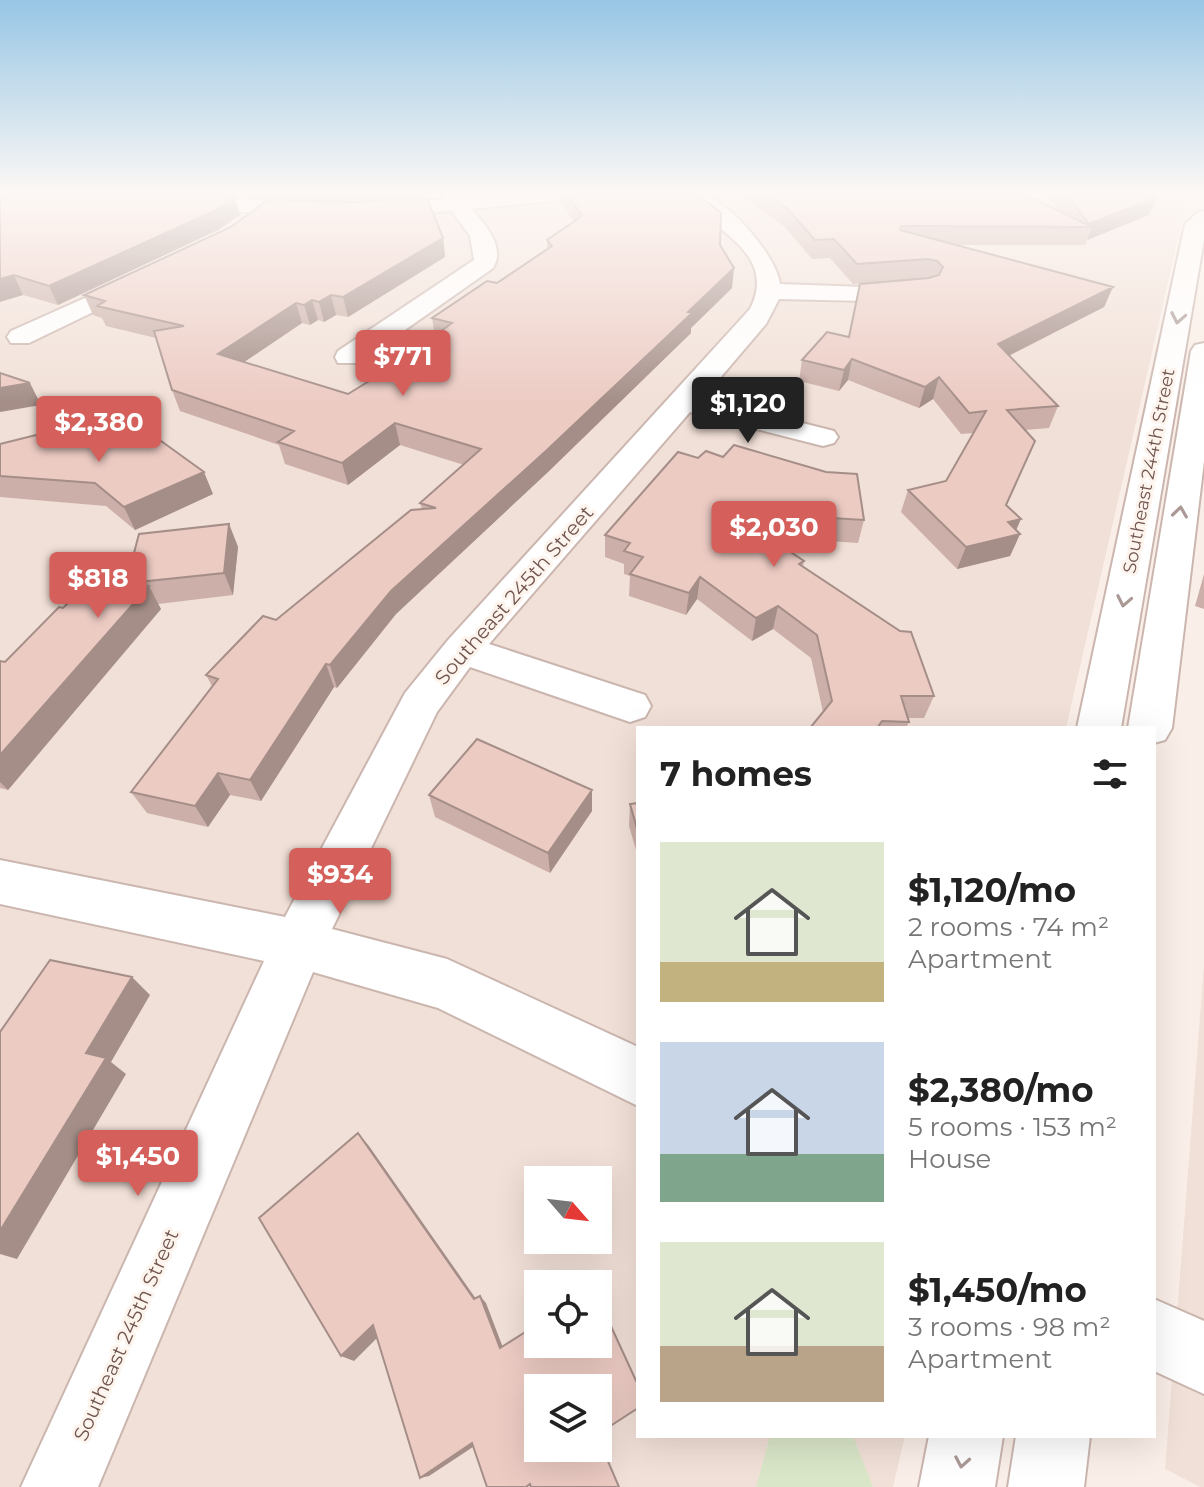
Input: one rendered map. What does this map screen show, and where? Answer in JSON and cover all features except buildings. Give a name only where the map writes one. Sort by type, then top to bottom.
[{"type":"street","points":[[348,357],[483,264]]},
{"type":"street","points":[[763,264],[770,291],[865,294],[923,288]]},
{"type":"street","name":"Southeast 244th Street","points":[[1150,726],[1180,465],[1193,264]]},
{"type":"street","points":[[20,337],[158,271]]},
{"type":"street","name":"Southeast 245th Street","points":[[59,1487],[298,944],[420,704],[462,650],[757,319],[770,291]]},
{"type":"street","name":"Southeast 244th Street","points":[[1100,726],[1180,465],[1204,351]]},
{"type":"street","points":[[686,402],[823,437]]},
{"type":"street","points":[[462,650],[630,706]]},
{"type":"street","points":[[0,882],[298,944],[447,985],[636,1076]]},
{"type":"street","points":[[1156,1335],[1204,1358]]},
{"type":"street","points":[[957,1487],[966,1438]]},
{"type":"street","points":[[1046,1487],[1053,1438]]},
{"type":"shaded area","points":[[0,264],[1172,264],[1066,726],[636,726],[636,1438],[905,1438],[893,1487],[0,1487]]},
{"type":"shaded area","points":[[1204,965],[1204,1487],[1200,1487],[1165,1469]]},
{"type":"green space","points":[[769,1438],[854,1438],[873,1487],[756,1487]]}]
